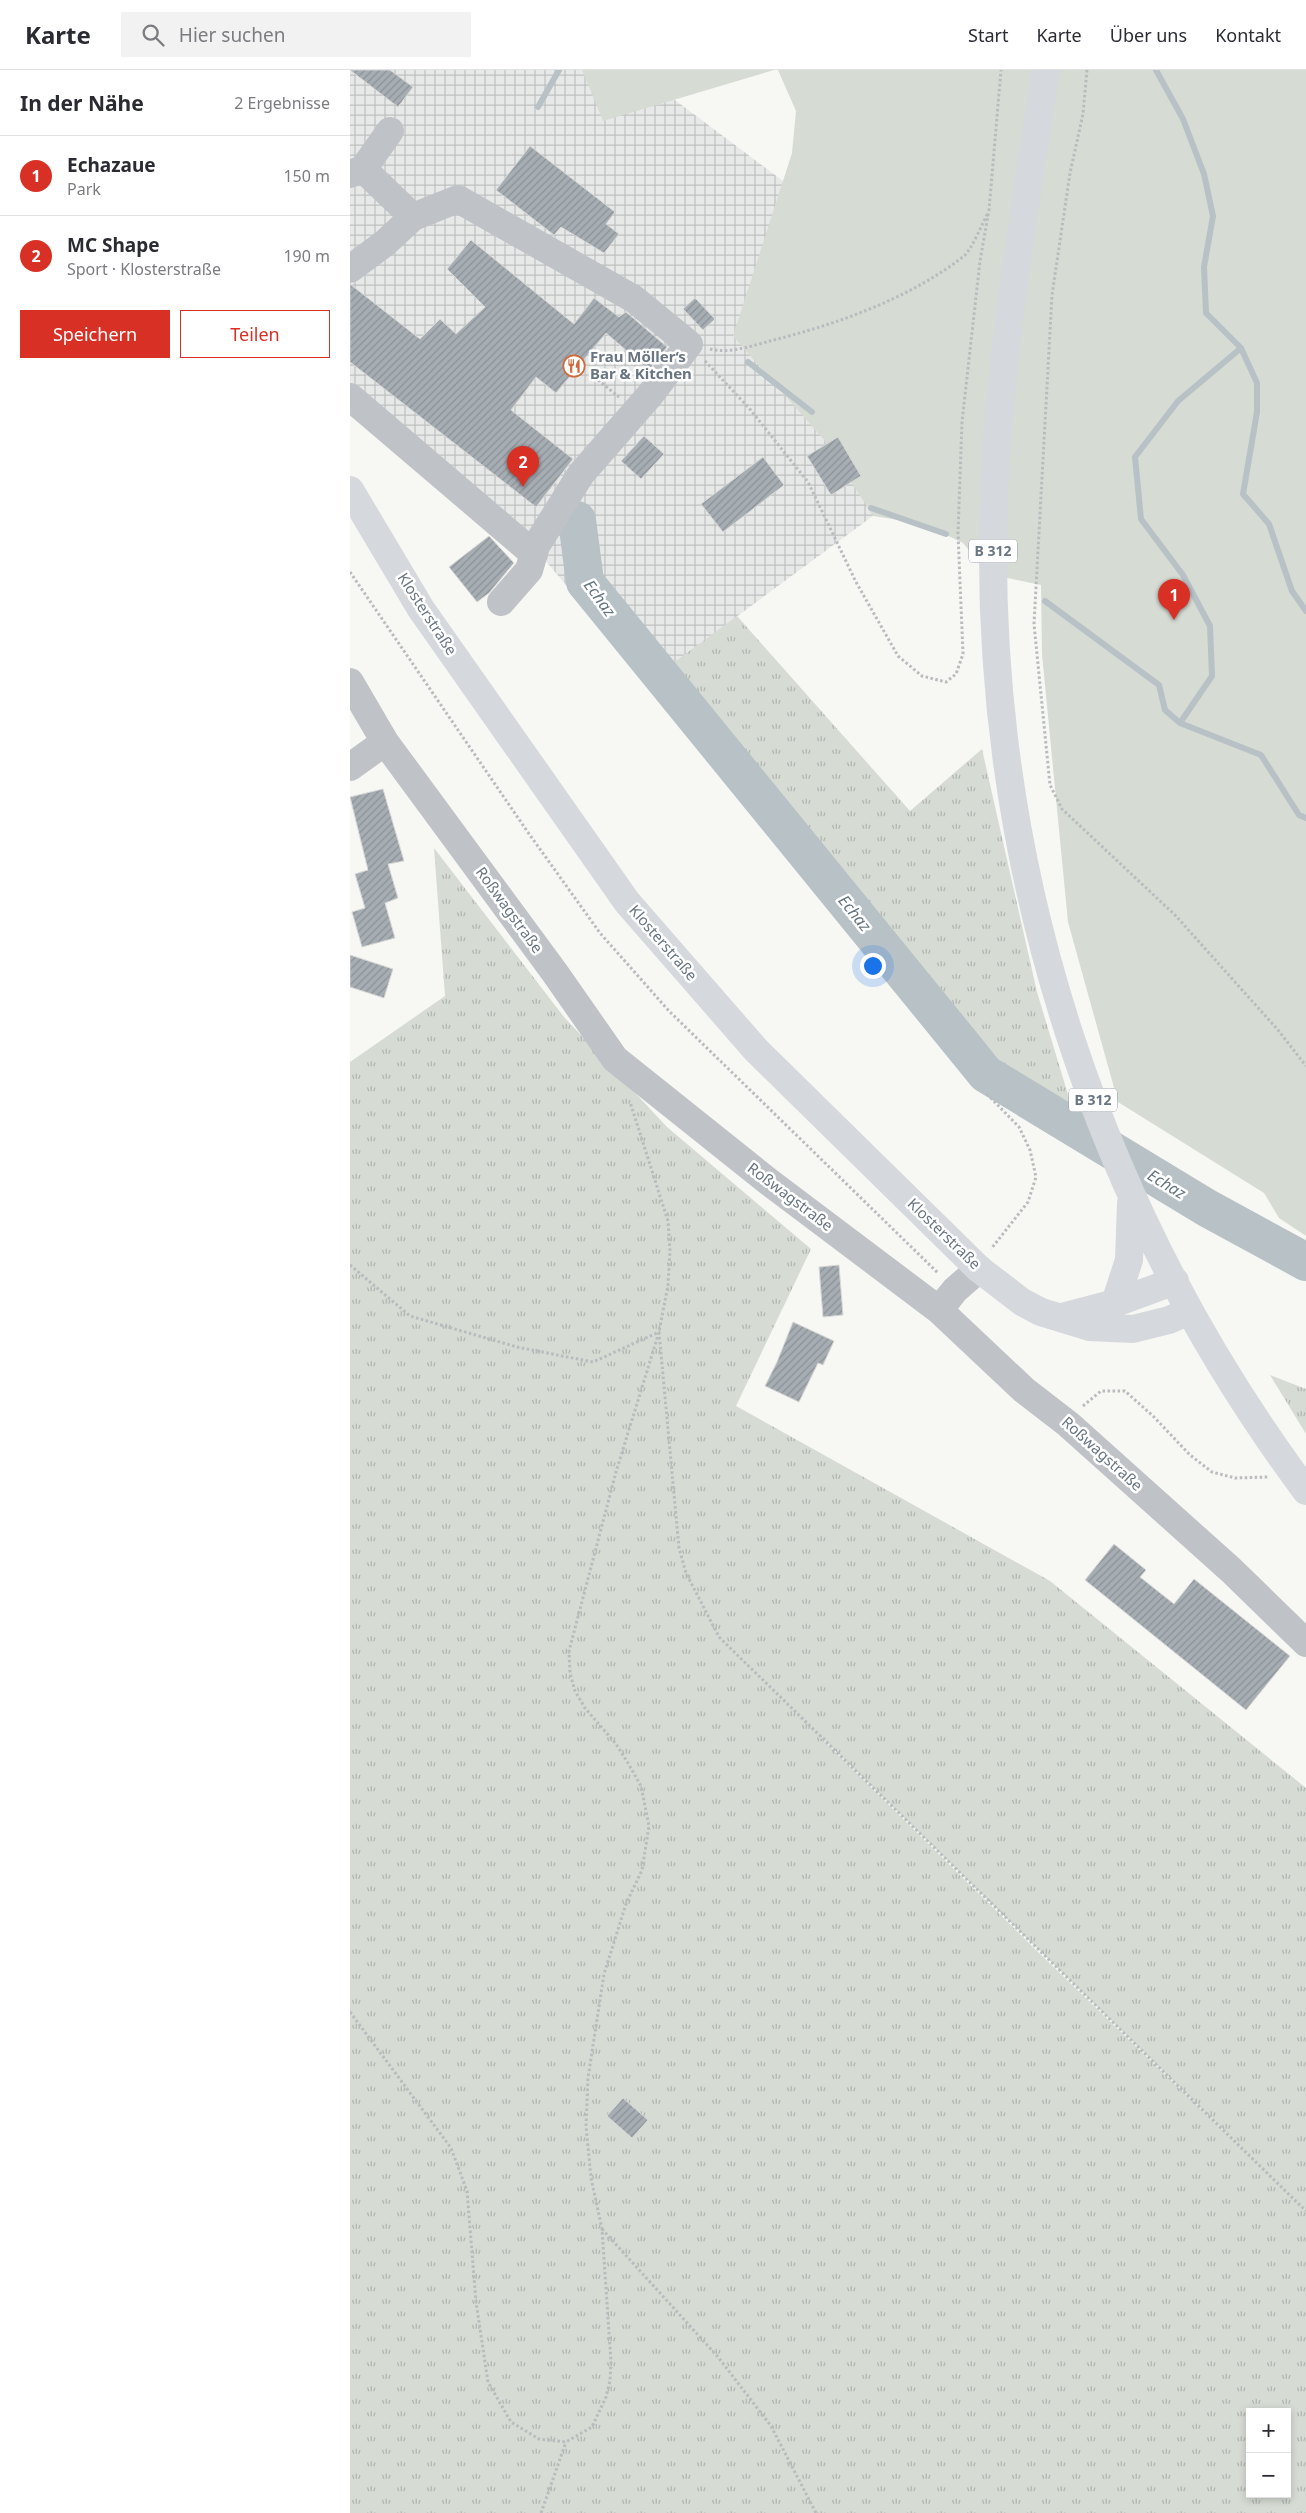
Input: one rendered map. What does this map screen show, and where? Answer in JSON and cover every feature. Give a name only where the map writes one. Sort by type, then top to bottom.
[{"type":"main road","name":"B 312","points":[[1046,70],[1002,382],[994,495],[993,602],[1002,734],[1015,818],[1040,933],[1066,1028],[1125,1183],[1190,1311],[1262,1431],[1306,1491]]},
{"type":"main road","name":"Klosterstraße","points":[[350,490],[421,609],[627,902],[756,1050],[979,1269],[1022,1302],[1041,1312],[1090,1327],[1133,1329],[1169,1320],[1190,1311]]},
{"type":"main road","points":[[1115,1303],[1129,1260],[1125,1183]]},
{"type":"main road","points":[[1062,1317],[1115,1303],[1175,1281]]},
{"type":"street","points":[[390,131],[356,171],[414,217]]},
{"type":"street","points":[[350,269],[385,243],[414,217],[458,199],[634,299],[689,344],[623,418],[587,467],[536,546],[529,570],[501,602]]},
{"type":"street","points":[[350,397],[534,554]]},
{"type":"street","name":"Roßwagstraße","points":[[350,682],[385,742],[549,965],[615,1059],[769,1182],[947,1300],[1024,1390],[1068,1424],[1231,1570],[1306,1643]]},
{"type":"street","points":[[350,767],[385,742]]},
{"type":"street","points":[[947,1300],[979,1269]]},
{"type":"path","points":[[689,344],[749,408],[808,482],[856,582],[898,656],[922,676],[946,682],[956,674],[964,654],[958,533],[961,441],[980,261],[989,210],[1001,70]]},
{"type":"path","points":[[1087,70],[1083,114],[1070,173],[1052,295],[1034,624],[1050,785],[1062,809],[1175,915],[1278,1030],[1306,1066]]},
{"type":"path","points":[[689,344],[721,352],[755,345],[825,327],[910,290],[966,255],[989,210]]},
{"type":"path","points":[[979,1269],[999,1238],[1028,1202],[1036,1177],[1030,1150],[1019,1127],[987,1094]]},
{"type":"path","points":[[350,2012],[451,2148],[467,2191],[476,2302],[488,2382],[512,2422],[538,2439],[566,2442],[592,2427],[606,2397],[610,2381],[611,2362],[602,2229],[591,2178],[586,2126],[588,2078],[604,1974],[626,1904],[642,1870],[649,1826],[641,1786],[616,1744],[585,1708],[576,1691],[570,1673],[569,1650],[616,1472],[658,1332],[668,1285],[670,1251],[668,1221],[628,1096]]},
{"type":"path","points":[[878,1215],[947,1300]]},
{"type":"path","points":[[350,1264],[410,1316],[517,1347],[593,1362],[658,1332]]},
{"type":"path","points":[[658,1332],[679,1548],[686,1573],[719,1637],[1306,2211]]},
{"type":"path","points":[[1068,1424],[1101,1391],[1125,1391],[1153,1416],[1190,1455],[1212,1472],[1235,1478],[1259,1479],[1278,1476]]},
{"type":"path","points":[[602,2229],[718,2357],[771,2426],[816,2513]]},
{"type":"path","points":[[541,2513],[566,2442]]},
{"type":"shaded area","points":[[350,70],[635,70],[831,217],[919,482],[648,682],[544,559],[350,395]]},
{"type":"green space","points":[[582,70],[774,70],[603,121]]},
{"type":"green space","points":[[778,70],[1306,70],[1306,1236],[1279,1218],[1264,1193],[1118,1102],[1068,922],[1042,654],[1041,585],[989,574],[963,543],[924,524],[873,516],[825,441],[733,336],[792,153],[796,111]]},
{"type":"green space","points":[[737,616],[910,811],[982,749],[1037,992],[1073,1111],[1019,1083],[665,669]]},
{"type":"green space","points":[[434,848],[564,1017],[667,1127],[811,1249],[736,1406],[1050,1581],[1306,1788],[1306,2513],[350,2513],[350,1062],[445,996]],"holes":[[[821,1737],[1258,2164],[1040,1954]]]},
{"type":"green space","points":[[1270,1375],[1306,1389],[1306,1434]]},
{"type":"building","points":[[350,70],[390,70],[413,87],[398,107]]},
{"type":"building","points":[[530,146],[615,212],[606,224],[619,234],[604,253],[561,227],[554,235],[496,190]]},
{"type":"building","points":[[471,240],[574,324],[594,298],[619,317],[626,312],[667,347],[649,370],[606,333],[556,393],[536,377],[511,410],[573,459],[536,507],[350,362],[350,284],[420,339],[440,319],[456,334],[485,307],[447,269]]},
{"type":"building","points":[[695,298],[715,319],[703,330],[683,309]]},
{"type":"building","points":[[644,436],[664,454],[641,479],[621,461]]},
{"type":"building","points":[[838,437],[861,476],[831,495],[807,456]]},
{"type":"building","points":[[763,457],[784,485],[723,532],[701,504]]},
{"type":"building","points":[[489,536],[514,563],[489,593],[477,602],[449,567]]},
{"type":"building","points":[[383,789],[404,861],[388,864],[398,898],[385,903],[395,938],[362,947],[352,912],[365,908],[355,874],[368,870],[350,797]]},
{"type":"building","points":[[350,955],[393,969],[384,998],[350,987]]},
{"type":"building","points":[[839,1265],[843,1315],[823,1317],[819,1267]]},
{"type":"building","points":[[793,1322],[834,1341],[823,1365],[818,1363],[799,1402],[765,1386]]},
{"type":"building","points":[[1114,1544],[1146,1570],[1140,1577],[1174,1604],[1194,1579],[1290,1656],[1246,1710],[1085,1580]]},
{"type":"building","points":[[623,2098],[648,2120],[632,2138],[607,2116]]},
{"type":"waterway","points":[[538,107],[559,70]]},
{"type":"waterway","points":[[1156,70],[1183,119],[1204,174],[1213,216],[1204,267],[1206,313],[1241,348],[1257,383],[1257,412],[1243,494],[1269,524],[1292,591],[1306,611]]},
{"type":"waterway","points":[[1180,723],[1212,676],[1210,626],[1183,575],[1141,519],[1135,457],[1178,401],[1241,348]]},
{"type":"waterway","points":[[748,362],[812,412]]},
{"type":"waterway","points":[[871,508],[946,534]]},
{"type":"waterway","name":"Echaz","points":[[577,520],[585,582],[986,1074],[1207,1208],[1306,1262]]},
{"type":"waterway","points":[[1045,601],[1159,685],[1165,710],[1180,723],[1261,755],[1299,815],[1306,818]]},
{"type":"place","name":"Frau Möller‘s Bar & Kitchen","points":[[574,366]]},
{"type":"place","name":"MC Shape","points":[[523,487]]},
{"type":"place","name":"Echazaue","points":[[1174,620]]}]
